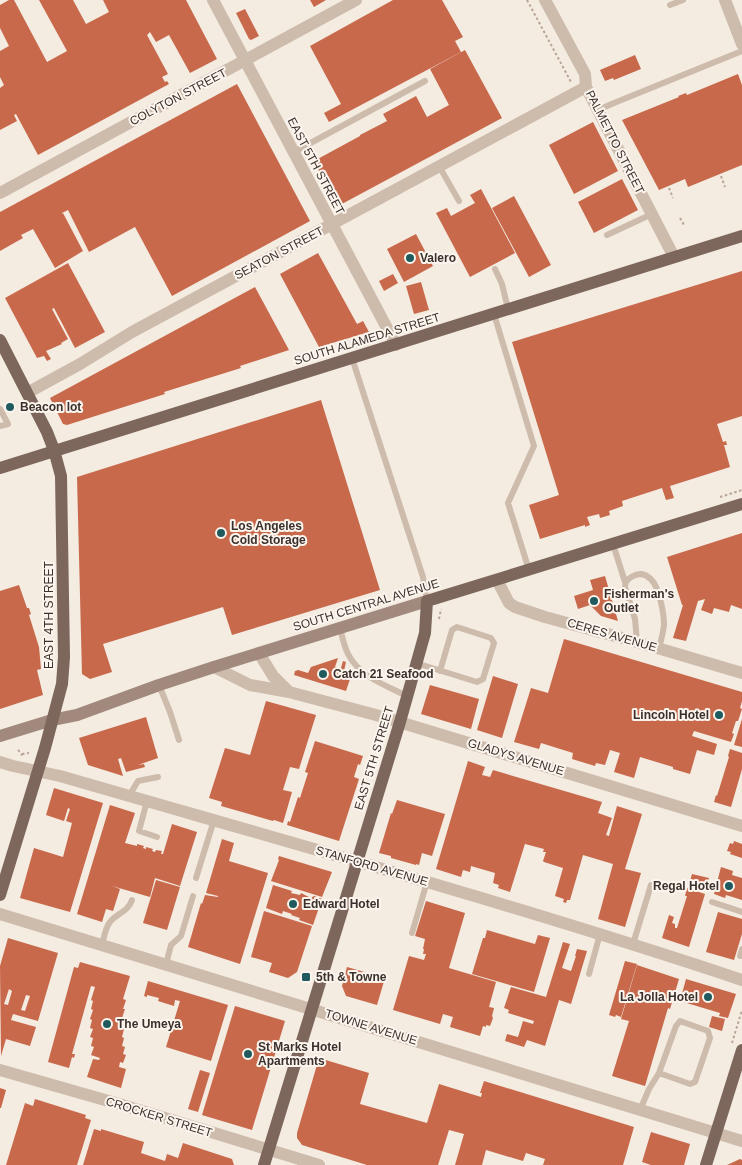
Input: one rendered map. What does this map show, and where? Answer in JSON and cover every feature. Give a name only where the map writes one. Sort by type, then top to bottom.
[{"type":"main road","name":"SOUTH ALAMEDA STREET","points":[[0,468],[742,236]]},
{"type":"main road","name":"EAST 4TH STREET","points":[[0,340],[47,432],[61,476],[64,657],[62,684],[45,748],[0,894]]},
{"type":"main road","name":"SOUTH CENTRAL AVENUE","points":[[0,736],[77,714],[214,667],[742,504]]},
{"type":"main road","name":"EAST 5TH STREET","points":[[264,1165],[400,722],[425,633],[427,601]]},
{"type":"main road","points":[[706,1165],[742,1050]]},
{"type":"street","name":"EAST 5TH STREET","points":[[213,0],[396,344]]},
{"type":"street","name":"COLYTON STREET","points":[[0,193],[356,0]]},
{"type":"street","name":"PALMETTO STREET","points":[[545,0],[585,74],[586,87],[674,257]]},
{"type":"street","points":[[725,0],[742,44]]},
{"type":"street","name":"SEATON STREET","points":[[27,393],[80,364],[132,332],[586,87]]},
{"type":"street","name":"CERES AVENUE","points":[[497,580],[508,603],[515,607],[742,673]]},
{"type":"street","points":[[259,653],[273,676],[289,692]]},
{"type":"street","name":"GLADYS AVENUE","points":[[214,667],[250,685],[289,692],[400,722],[742,826]]},
{"type":"street","name":"STANFORD AVENUE","points":[[0,762],[60,776],[427,882],[634,944],[742,980]]},
{"type":"street","name":"TOWNE AVENUE","points":[[0,914],[742,1141]]},
{"type":"street","name":"CROCKER STREET","points":[[0,1070],[318,1165]]},
{"type":"lane","points":[[670,6],[683,0]]},
{"type":"lane","points":[[598,110],[742,50]]},
{"type":"lane","points":[[294,152],[425,81]]},
{"type":"lane","points":[[439,166],[459,200]]},
{"type":"lane","points":[[607,235],[652,214]]},
{"type":"lane","points":[[494,269],[502,284],[508,309]]},
{"type":"lane","points":[[494,314],[534,446],[508,503],[529,570]]},
{"type":"lane","name":"EAST 5TH STREET","points":[[352,358],[423,577],[427,601]]},
{"type":"lane","points":[[0,409],[8,424],[0,426]]},
{"type":"lane","points":[[613,544],[637,628],[638,642]]},
{"type":"lane","points":[[625,582],[636,575],[644,574],[655,585],[664,624],[659,648]]},
{"type":"lane","points":[[416,663],[440,671],[477,682],[483,679],[494,644],[491,638],[457,627],[452,630],[440,671]]},
{"type":"lane","points":[[340,628],[348,654],[360,671],[373,680],[407,696]]},
{"type":"lane","points":[[159,685],[179,740]]},
{"type":"lane","points":[[129,796],[138,781],[158,777]]},
{"type":"lane","points":[[148,801],[139,831],[158,836]]},
{"type":"lane","points":[[196,878],[214,820]]},
{"type":"lane","points":[[412,933],[427,882]]},
{"type":"lane","points":[[634,944],[651,885]]},
{"type":"lane","points":[[166,964],[171,945],[181,936],[193,896]]},
{"type":"lane","points":[[102,945],[110,921],[130,906],[132,900]]},
{"type":"lane","points":[[712,902],[742,912]]},
{"type":"lane","points":[[589,974],[600,934]]},
{"type":"lane","points":[[640,1110],[649,1089],[659,1073],[676,1026],[680,1021],[708,1031],[710,1038],[695,1082],[690,1084],[659,1073]]},
{"type":"path","points":[[528,0],[570,80],[570,84]]},
{"type":"path","points":[[721,176],[725,187]]},
{"type":"path","points":[[669,188],[673,198]]},
{"type":"path","points":[[680,218],[684,225]]},
{"type":"path","points":[[22,754],[29,753]]},
{"type":"building","points":[[9,0],[14,0],[47,62],[67,51],[39,0],[73,0],[86,24],[109,12],[103,0],[186,0],[217,59],[190,73],[169,35],[156,42],[150,32],[147,35],[168,74],[162,77],[169,84],[38,155],[16,114],[14,115],[17,121],[0,130],[0,88],[4,85],[0,77],[0,51],[9,46],[0,28],[0,5]]},
{"type":"building","points":[[310,0],[326,0],[314,7]]},
{"type":"building","points":[[393,0],[442,0],[463,37],[455,41],[461,52],[329,122],[324,113],[341,104],[310,46]]},
{"type":"building","points":[[245,9],[259,36],[251,40],[236,13]]},
{"type":"building","points":[[465,50],[502,118],[340,205],[336,204],[314,161],[387,121],[383,114],[416,96],[427,117],[449,105],[430,69]]},
{"type":"building","points":[[635,55],[641,69],[614,80],[613,78],[605,81],[600,70]]},
{"type":"building","points":[[738,74],[742,85],[742,165],[688,187],[685,179],[659,190],[622,120],[678,96],[686,93],[687,95]]},
{"type":"building","points":[[237,84],[310,221],[172,296],[135,227],[89,252],[68,210],[62,214],[83,251],[55,268],[33,229],[21,235],[23,238],[0,251],[0,212]]},
{"type":"building","points":[[593,122],[618,171],[574,194],[549,145]]},
{"type":"building","points":[[622,179],[638,210],[594,233],[578,202]]},
{"type":"building","points":[[481,189],[515,253],[470,277],[436,213],[447,208],[451,216],[475,203],[470,195]]},
{"type":"building","points":[[514,196],[551,265],[529,277],[492,208]]},
{"type":"building","name":"Valero","points":[[416,234],[433,266],[404,282],[387,249]]},
{"type":"building","points":[[318,253],[357,324],[363,321],[369,332],[319,347],[280,274]]},
{"type":"building","points":[[68,263],[105,332],[75,348],[54,308],[52,309],[68,339],[62,344],[46,351],[51,359],[47,361],[44,356],[37,358],[5,298]]},
{"type":"building","points":[[742,271],[742,416],[717,424],[723,442],[726,441],[727,445],[724,445],[730,467],[670,486],[674,498],[666,500],[662,488],[622,501],[623,506],[609,511],[610,515],[600,518],[599,514],[587,517],[590,525],[540,539],[529,505],[559,495],[512,342]]},
{"type":"building","points":[[393,274],[398,283],[384,291],[379,281]]},
{"type":"building","points":[[421,282],[429,310],[414,314],[406,286]]},
{"type":"building","points":[[255,287],[289,350],[240,366],[241,368],[164,392],[165,394],[67,425],[63,424],[50,398]]},
{"type":"building","name":"Los Angeles Cold Storage","points":[[321,400],[380,590],[232,635],[223,607],[103,644],[112,672],[90,679],[82,674],[77,477]]},
{"type":"building","points":[[742,533],[742,609],[731,605],[729,612],[714,608],[712,614],[701,610],[705,599],[698,601],[686,641],[673,638],[683,605],[667,557]]},
{"type":"building","name":"Fisherman's Outlet","points":[[605,576],[618,621],[601,616],[590,605],[578,609],[574,596],[593,590],[590,580]]},
{"type":"building","points":[[19,585],[31,614],[29,615],[39,647],[41,669],[37,670],[43,695],[0,709],[0,591]]},
{"type":"building","points":[[564,639],[742,692],[740,708],[742,709],[732,733],[734,734],[731,742],[694,731],[692,736],[717,744],[714,755],[697,750],[690,774],[640,757],[634,778],[614,772],[620,753],[610,750],[605,765],[596,763],[595,766],[572,759],[573,753],[541,743],[539,749],[514,742],[531,688],[548,693]]},
{"type":"building","name":"Catch 21 Seafood","points":[[338,658],[335,667],[341,668],[343,661],[346,662],[344,671],[352,673],[346,691],[294,675],[295,671],[308,673],[311,667]]},
{"type":"building","points":[[493,676],[518,684],[502,738],[477,730]]},
{"type":"building","points":[[430,685],[479,699],[471,729],[421,714]]},
{"type":"building","points":[[266,701],[316,715],[299,769],[290,767],[283,790],[292,792],[283,823],[221,806],[222,802],[209,798],[225,748],[250,755]]},
{"type":"building","points":[[146,717],[158,758],[138,765],[144,764],[145,767],[126,772],[121,758],[118,759],[123,776],[88,765],[79,738]]},
{"type":"building","points":[[742,719],[742,747],[734,745]]},
{"type":"building","points":[[315,741],[363,756],[354,777],[359,779],[339,841],[287,825],[288,821],[290,822],[298,797],[300,798],[308,773],[305,772]]},
{"type":"building","points":[[730,749],[742,753],[742,769],[731,807],[714,802]]},
{"type":"building","points":[[468,761],[485,767],[482,775],[490,777],[493,770],[602,802],[598,813],[612,818],[606,835],[609,836],[617,806],[642,814],[625,869],[641,873],[625,927],[598,919],[613,864],[583,855],[570,900],[567,900],[566,903],[563,902],[564,899],[555,896],[563,868],[543,861],[546,852],[543,852],[544,849],[525,844],[528,834],[510,892],[498,888],[499,885],[493,883],[495,873],[471,866],[470,872],[463,870],[461,877],[436,869]]},
{"type":"building","points":[[54,788],[103,803],[70,912],[20,898],[34,848],[63,857],[72,823],[66,821],[70,809],[68,808],[64,821],[46,815]]},
{"type":"building","points":[[397,800],[445,814],[432,856],[422,853],[419,865],[379,853],[391,813]]},
{"type":"building","points":[[110,805],[135,813],[125,843],[144,846],[143,848],[153,849],[152,851],[155,852],[156,850],[162,851],[161,854],[163,854],[172,824],[197,832],[180,886],[155,878],[150,897],[112,886],[120,889],[113,911],[106,909],[102,922],[77,914]]},
{"type":"building","points":[[222,839],[234,843],[229,861],[268,873],[240,964],[188,947],[205,895],[218,897],[206,893]]},
{"type":"building","points":[[734,841],[742,844],[742,858],[727,851],[730,843],[733,844]]},
{"type":"building","points":[[279,856],[332,872],[322,897],[271,881]]},
{"type":"building","name":"Regal Hotel","points":[[721,867],[733,871],[732,875],[742,878],[742,900],[726,895],[725,898],[714,894]]},
{"type":"building","points":[[692,874],[709,878],[706,890],[689,885]]},
{"type":"building","points":[[156,880],[180,887],[167,930],[143,923]]},
{"type":"building","name":"Edward Hotel","points":[[273,885],[292,891],[291,893],[300,895],[301,893],[311,898],[314,896],[322,899],[313,925],[299,920],[300,918],[292,914],[283,911],[282,914],[266,908]]},
{"type":"building","points":[[687,888],[705,894],[689,947],[662,938],[669,915],[674,917],[672,923],[677,928],[687,896],[685,896]]},
{"type":"building","points":[[426,901],[465,913],[449,968],[496,982],[489,1007],[494,1008],[493,1018],[490,1026],[483,1026],[480,1036],[450,1027],[453,1017],[443,1014],[440,1024],[393,1010],[409,956],[424,960],[426,954],[423,954],[425,939],[415,936]]},
{"type":"building","points":[[264,911],[312,926],[297,972],[288,978],[269,972],[272,963],[251,957]]},
{"type":"building","points":[[718,912],[742,919],[742,934],[734,960],[706,952]]},
{"type":"building","points":[[487,930],[535,944],[538,935],[550,938],[534,992],[472,974]]},
{"type":"building","points":[[8,938],[58,953],[38,1021],[13,1014],[11,1020],[36,1027],[30,1046],[6,1039],[1,1056],[0,966]],"holes":[[[9,989],[12,991],[8,1005],[4,1004]],[[26,995],[30,996],[25,1011],[21,1010]]]},
{"type":"building","points":[[563,942],[570,944],[562,968],[571,971],[577,949],[587,951],[571,1004],[559,1000],[545,1046],[527,1040],[524,1047],[505,1041],[507,1034],[518,1037],[523,1021],[533,1024],[534,1021],[508,1013],[509,1010],[504,1008],[511,987],[546,997]]},
{"type":"building","points":[[625,961],[637,964],[621,1017],[616,1015],[615,1017],[609,1015]]},
{"type":"building","name":"The Umeya","points":[[80,962],[130,976],[123,999],[126,1000],[122,1018],[125,1019],[122,1028],[124,1029],[122,1037],[124,1038],[122,1046],[125,1047],[123,1054],[126,1055],[123,1063],[120,1062],[119,1067],[126,1069],[121,1088],[87,1077],[93,1059],[99,1060],[100,1058],[91,1055],[94,1047],[91,1046],[93,1038],[90,1037],[93,1029],[90,1028],[93,1010],[91,1009],[93,1001],[91,1000],[95,987],[91,986],[72,1054],[75,1054],[74,1058],[72,1057],[69,1068],[48,1062],[74,967],[78,968]]},
{"type":"building","points":[[637,965],[679,979],[670,1009],[668,1008],[645,1086],[612,1076],[629,1021],[621,1019]]},
{"type":"building","points":[[347,967],[385,978],[377,1005],[346,996],[342,986]]},
{"type":"building","name":"La Jolla Hotel","points":[[686,979],[736,994],[728,1018],[719,1016],[720,1013],[680,1001]]},
{"type":"building","points":[[148,981],[228,1005],[211,1061],[166,1047],[180,1001],[175,1000],[174,1006],[158,1001],[159,998],[144,996]]},
{"type":"building","points":[[235,1006],[285,1021],[252,1130],[202,1115]]},
{"type":"building","points":[[712,1016],[725,1019],[722,1031],[709,1027]]},
{"type":"building","points":[[319,1058],[369,1073],[360,1104],[427,1123],[439,1084],[481,1097],[482,1093],[480,1093],[484,1081],[634,1127],[623,1165],[543,1165],[545,1159],[526,1153],[523,1161],[486,1150],[482,1165],[455,1165],[464,1134],[449,1130],[438,1165],[367,1165],[302,1145],[297,1138]]},
{"type":"building","points":[[200,1070],[210,1073],[198,1112],[188,1109]]},
{"type":"building","points":[[0,1088],[6,1090],[1,1108],[0,1108]]},
{"type":"building","points":[[35,1099],[86,1115],[85,1118],[91,1120],[77,1165],[6,1165],[25,1103],[33,1106]]},
{"type":"building","points":[[94,1129],[101,1131],[101,1129],[144,1142],[141,1153],[165,1161],[167,1154],[178,1158],[183,1143],[232,1159],[234,1165],[83,1165]]},
{"type":"building","points":[[651,1132],[690,1144],[684,1165],[651,1165],[642,1162]]},
{"type":"building","points":[[740,1159],[742,1160],[742,1165],[727,1165]]},
{"type":"place","name":"Valero","points":[[410,258]]},
{"type":"place","name":"Beacon lot","points":[[10,407]]},
{"type":"place","name":"Los Angeles Cold Storage","points":[[221,533]]},
{"type":"place","name":"Fisherman's Outlet","points":[[594,601]]},
{"type":"place","name":"Catch 21 Seafood","points":[[323,674]]},
{"type":"place","name":"Lincoln Hotel","points":[[719,715]]},
{"type":"place","name":"Regal Hotel","points":[[729,886]]},
{"type":"place","name":"Edward Hotel","points":[[293,904]]},
{"type":"place","name":"5th & Towne","points":[[306,977]]},
{"type":"place","name":"La Jolla Hotel","points":[[708,997]]},
{"type":"place","name":"The Umeya","points":[[107,1024]]},
{"type":"place","name":"St Marks Hotel Apartments","points":[[248,1054]]}]
